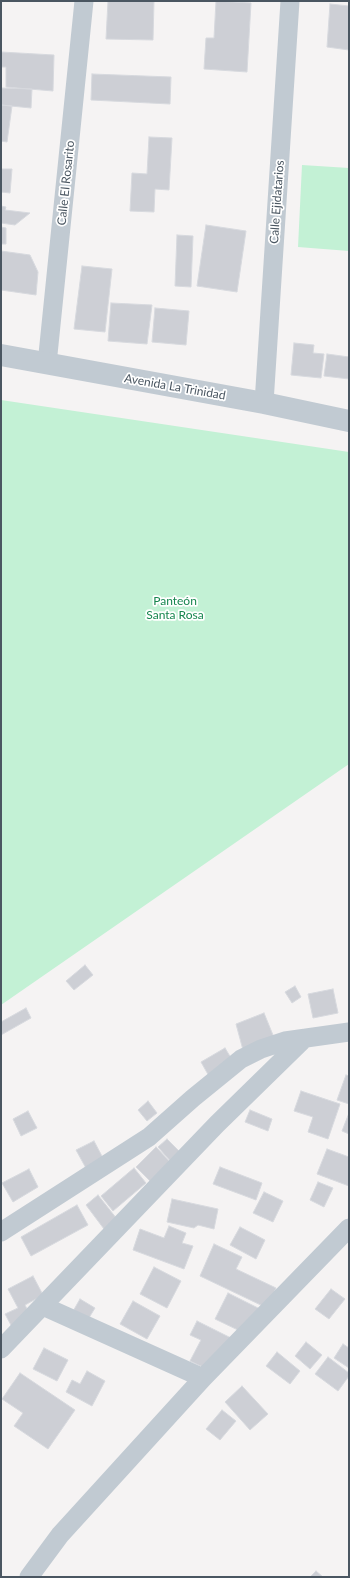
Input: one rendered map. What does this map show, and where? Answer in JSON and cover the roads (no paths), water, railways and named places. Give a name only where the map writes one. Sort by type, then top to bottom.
[{"type":"street","name":"Calle El Rosarito","points":[[47,364],[84,1]]},
{"type":"street","name":"Calle Ejidatarios","points":[[264,403],[290,1]]},
{"type":"street","name":"Avenida La Trinidad","points":[[1,355],[264,403],[349,421]]},
{"type":"street","points":[[1,1232],[149,1137],[241,1059],[267,1047],[285,1041],[349,1032]]},
{"type":"street","points":[[1,1350],[217,1124],[305,1038]]},
{"type":"street","points":[[29,1577],[60,1535],[203,1378],[349,1228]]},
{"type":"street","points":[[43,1306],[203,1378]]},
{"type":"park label","name":"Panteón Santa Rosa","points":[[175,608]]}]
